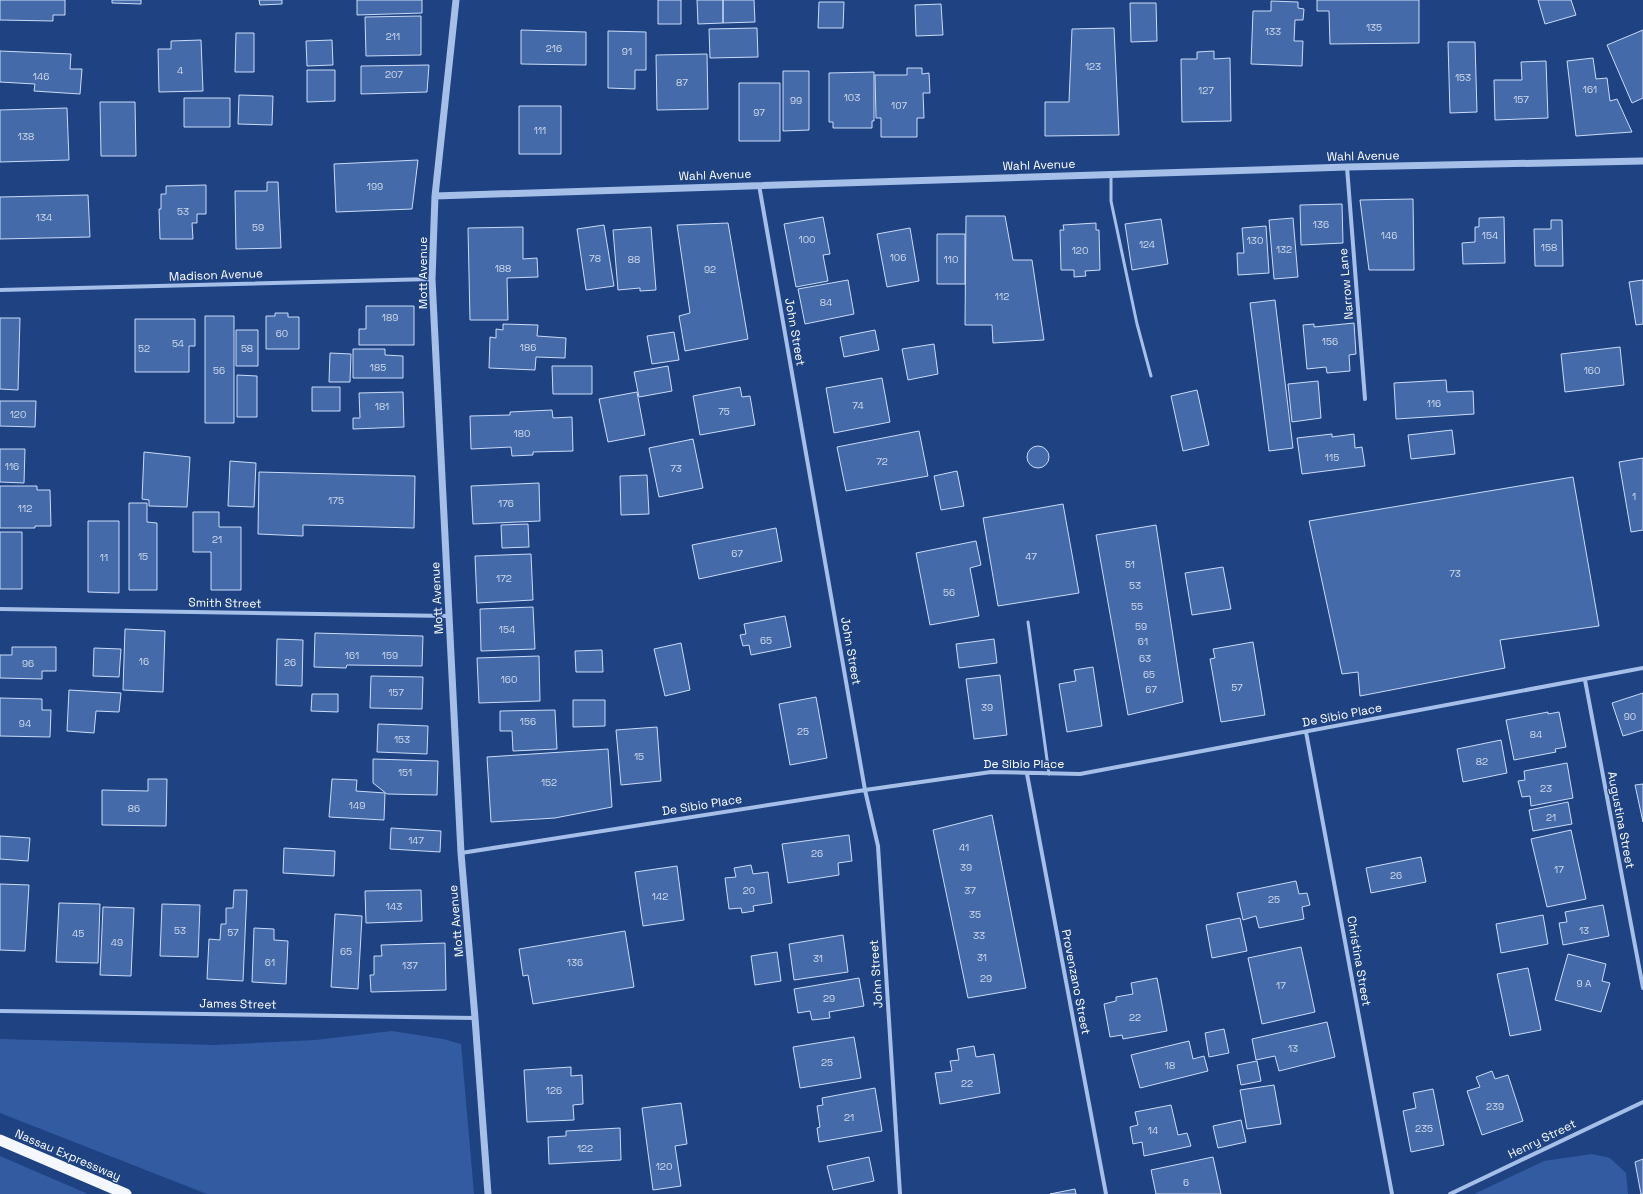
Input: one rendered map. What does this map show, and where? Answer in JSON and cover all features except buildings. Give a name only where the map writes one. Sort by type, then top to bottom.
[{"type":"highway","name":"Nassau Expressway","points":[[0,1140],[126,1194]]},
{"type":"street","name":"Mott Avenue","points":[[456,0],[435,196],[432,279],[461,853],[488,1194]]},
{"type":"street","name":"Wahl Avenue","points":[[435,196],[1347,167],[1643,161]]},
{"type":"street","name":"Narrow Lane","points":[[1347,167],[1365,399]]},
{"type":"street","name":"John Street","points":[[759,185],[865,790],[878,846],[900,1194]]},
{"type":"street","name":"Madison Avenue","points":[[0,290],[432,279]]},
{"type":"street","name":"Smith Street","points":[[0,609],[449,616]]},
{"type":"street","name":"De Sibio Place","points":[[461,853],[865,790],[991,772],[1080,774],[1643,668]]},
{"type":"street","name":"Augustina Street","points":[[1585,680],[1643,988]]},
{"type":"street","name":"Christina Street","points":[[1306,732],[1392,1194]]},
{"type":"street","name":"Provenzano Street","points":[[1027,774],[1106,1194]]},
{"type":"street","name":"James Street","points":[[0,1011],[475,1018]]},
{"type":"street","name":"Henry Street","points":[[1450,1194],[1643,1102]]},
{"type":"lane","points":[[1111,174],[1111,201],[1137,324],[1151,376]]},
{"type":"lane","points":[[1028,622],[1049,774]]},
{"type":"shaded area","points":[[392,1031],[443,1039],[461,1044],[474,1194],[207,1194],[0,1113],[0,1039],[215,1045],[316,1040]]},
{"type":"shaded area","points":[[1592,1154],[1610,1158],[1626,1173],[1628,1194],[1474,1194],[1544,1161]]},
{"type":"shaded area","points":[[0,1156],[88,1194],[0,1194]]}]
